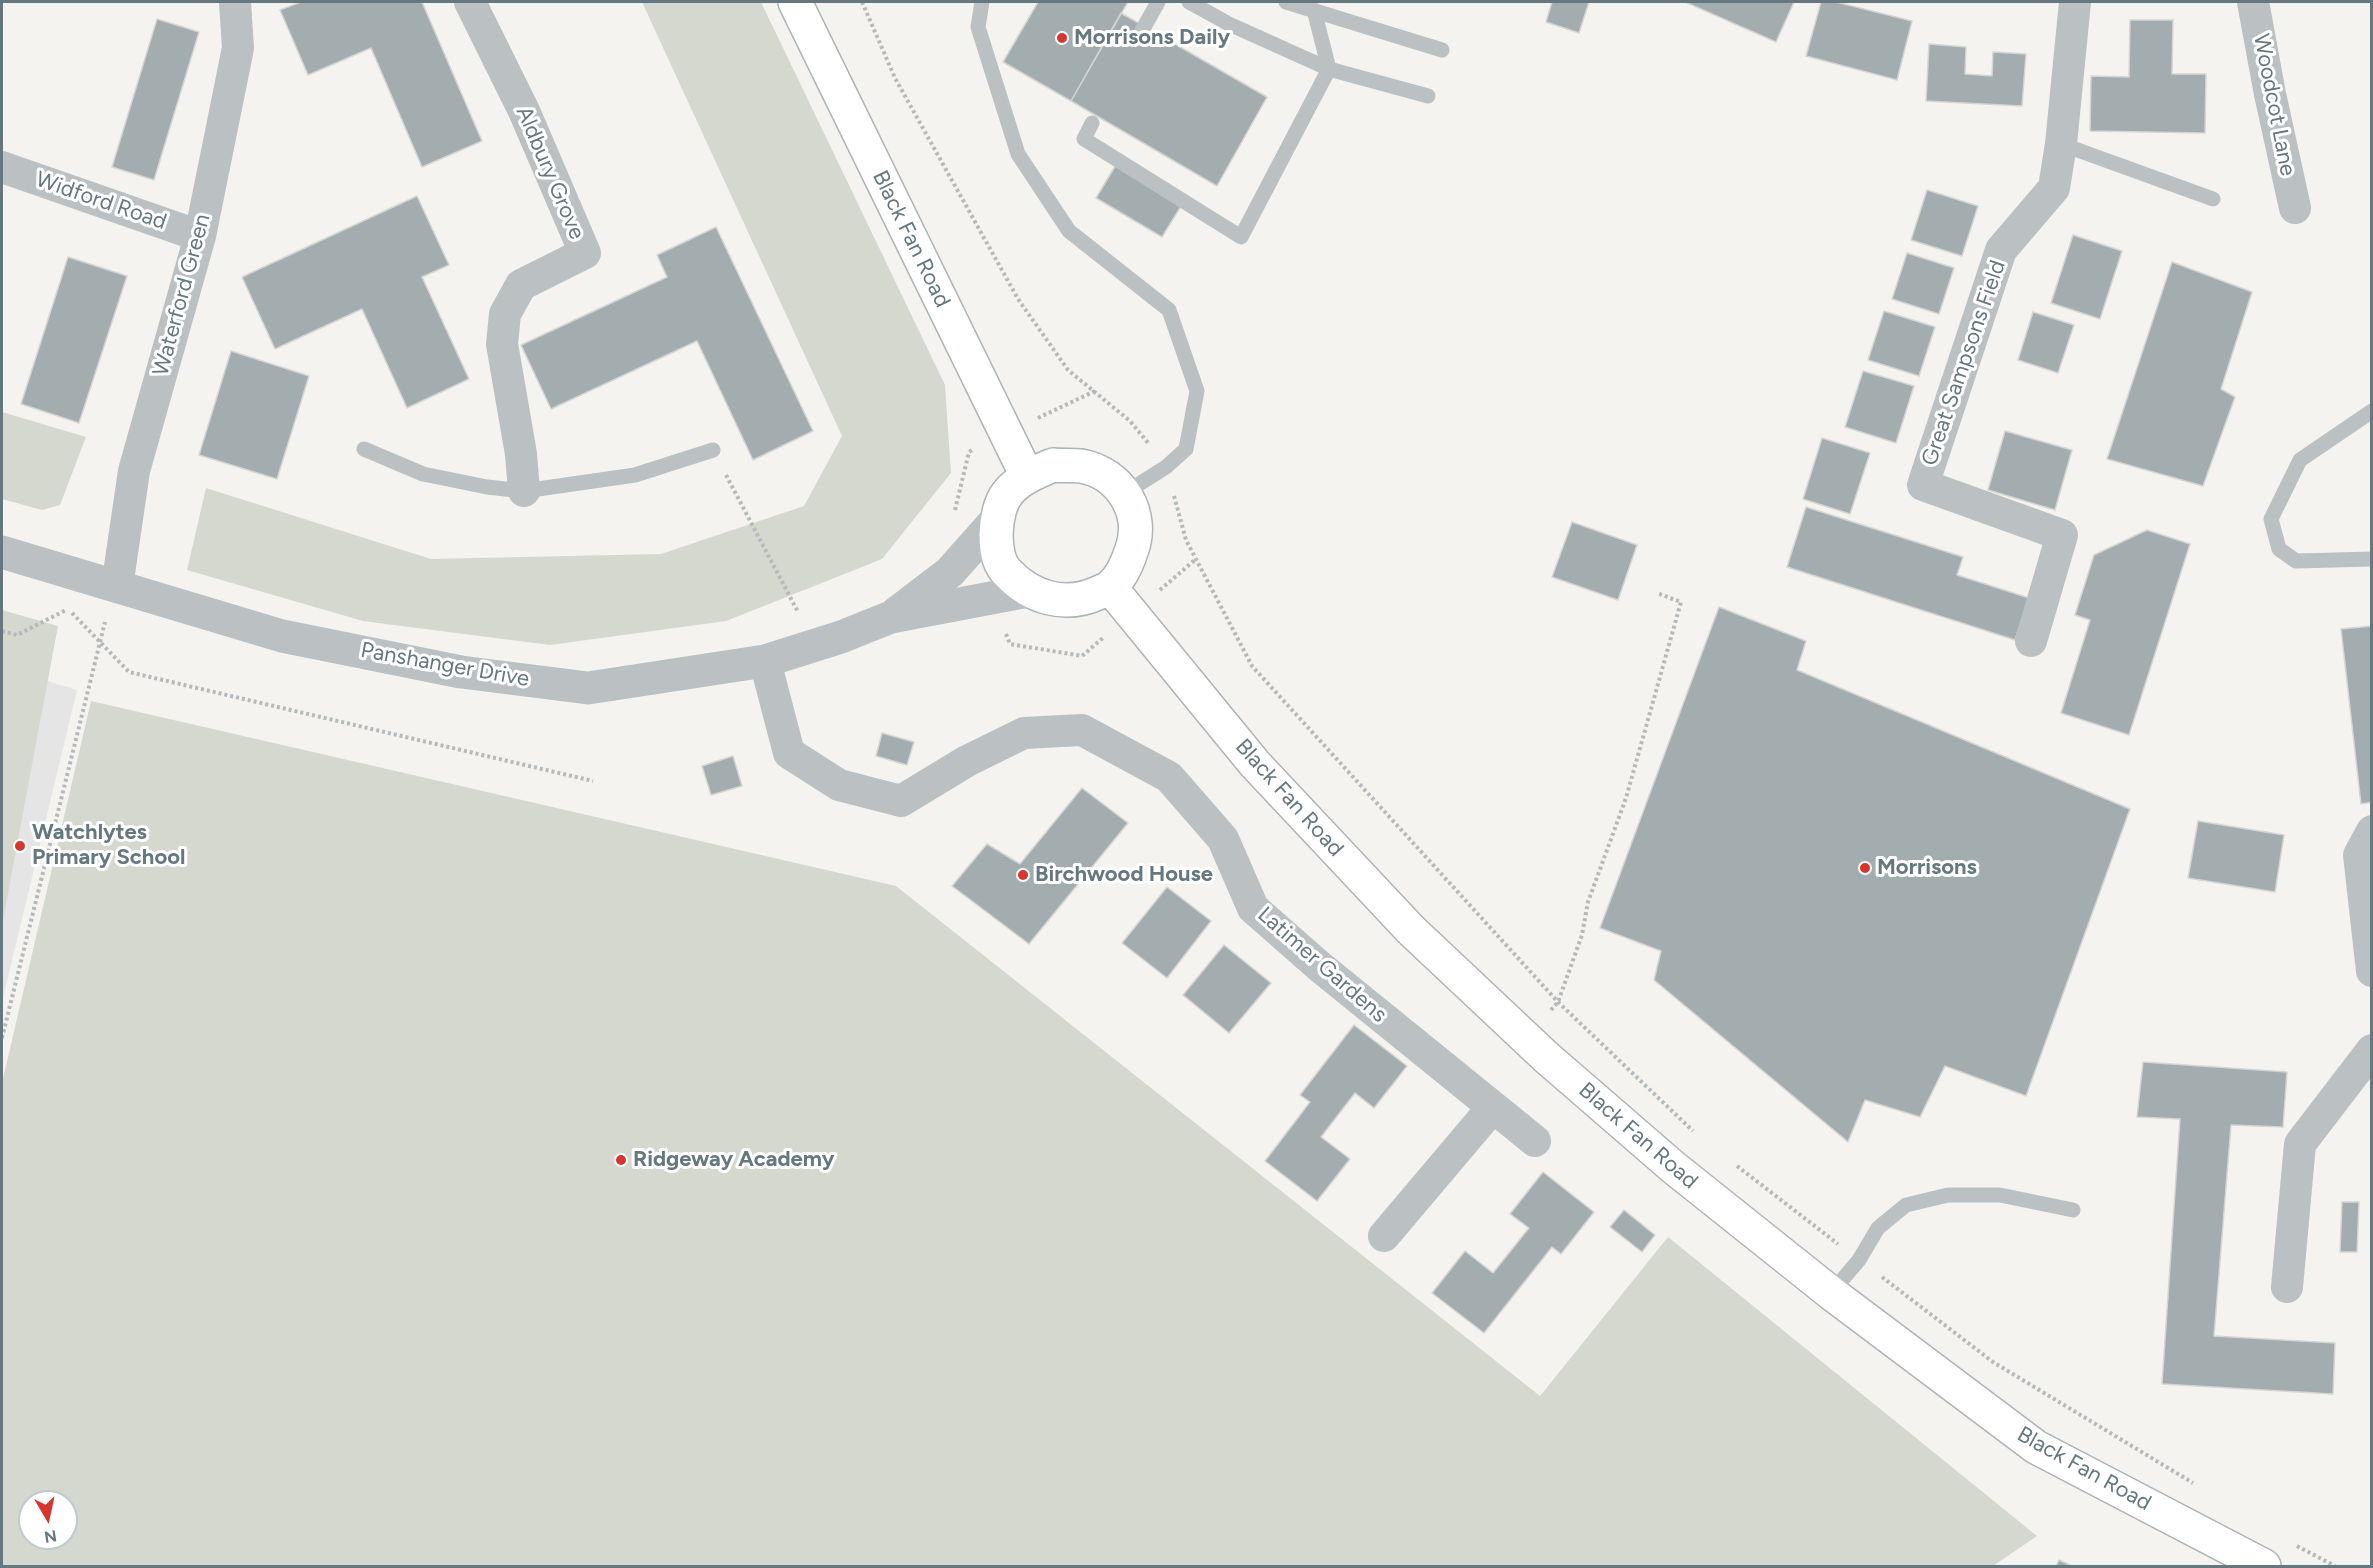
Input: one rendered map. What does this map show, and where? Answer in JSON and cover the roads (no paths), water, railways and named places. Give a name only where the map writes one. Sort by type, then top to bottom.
[{"type":"main road","name":"Black Fan Road","points":[[795,2],[1027,476]]},
{"type":"main road","points":[[1053,465],[1082,466],[1105,476],[1125,494],[1136,516],[1135,542],[1126,567],[1110,587],[1085,599],[1055,601],[1028,591],[1005,570],[996,547],[998,518],[1006,494],[1027,476],[1053,465]]},
{"type":"main road","name":"Black Fan Road","points":[[1110,587],[1263,772],[1411,930],[1526,1037],[1673,1167],[1831,1293],[2036,1447],[2264,1566]]},
{"type":"street","name":"Waterford Green","points":[[115,587],[134,471],[200,236],[238,48],[235,2]]},
{"type":"street","name":"Aldbury Grove","points":[[470,2],[524,111],[585,253],[521,285],[505,314],[502,344],[521,454],[524,491]]},
{"type":"street","name":"Great Sampsons Field","points":[[2031,641],[2062,534],[1923,485],[2001,250],[2054,188],[2061,144],[2075,2]]},
{"type":"street","name":"Woodcot Lane","points":[[2253,2],[2270,94],[2295,207]]},
{"type":"street","name":"Widford Road","points":[[2,167],[200,236]]},
{"type":"street","name":"Panshanger Drive","points":[[891,617],[950,572],[998,518]]},
{"type":"street","name":"Panshanger Drive","points":[[2,552],[282,636],[461,672],[588,688],[765,661],[891,617],[1028,591]]},
{"type":"street","name":"Latimer Gardens","points":[[765,661],[789,753],[839,785],[901,801],[967,761],[1024,733],[1082,730],[1169,777],[1223,839],[1253,908],[1319,966],[1535,1141]]},
{"type":"street","points":[[2372,831],[2359,855],[2372,971]]},
{"type":"street","points":[[2287,1287],[2300,1144],[2372,1050]]},
{"type":"street","points":[[1384,1236],[1493,1107]]},
{"type":"lane","points":[[982,2],[978,27],[1018,154],[1069,231],[1170,310],[1197,391],[1186,449],[1166,467],[1125,494]]},
{"type":"lane","points":[[1139,36],[1158,2]]},
{"type":"lane","points":[[1189,2],[1228,24],[1329,69],[1428,96]]},
{"type":"lane","points":[[1286,2],[1442,50]]},
{"type":"lane","points":[[1092,123],[1084,139],[1241,237],[1329,69],[1314,10]]},
{"type":"lane","points":[[2061,144],[2213,199]]},
{"type":"lane","points":[[2372,411],[2300,460],[2271,519],[2279,549],[2296,561],[2372,559]]},
{"type":"lane","points":[[364,449],[423,474],[487,487],[524,491],[635,474],[713,450]]},
{"type":"lane","points":[[1831,1293],[1859,1260],[1878,1228],[1906,1205],[1948,1195],[2000,1195],[2073,1210]]},
{"type":"place","name":"Morrisons Daily","points":[[1062,38]]},
{"type":"place","name":"Watchlytes Primary School","points":[[20,846]]},
{"type":"place","name":"Morrisons","points":[[1865,868]]},
{"type":"place","name":"Birchwood House","points":[[1023,875]]},
{"type":"place","name":"Ridgeway Academy","points":[[621,1160]]}]
